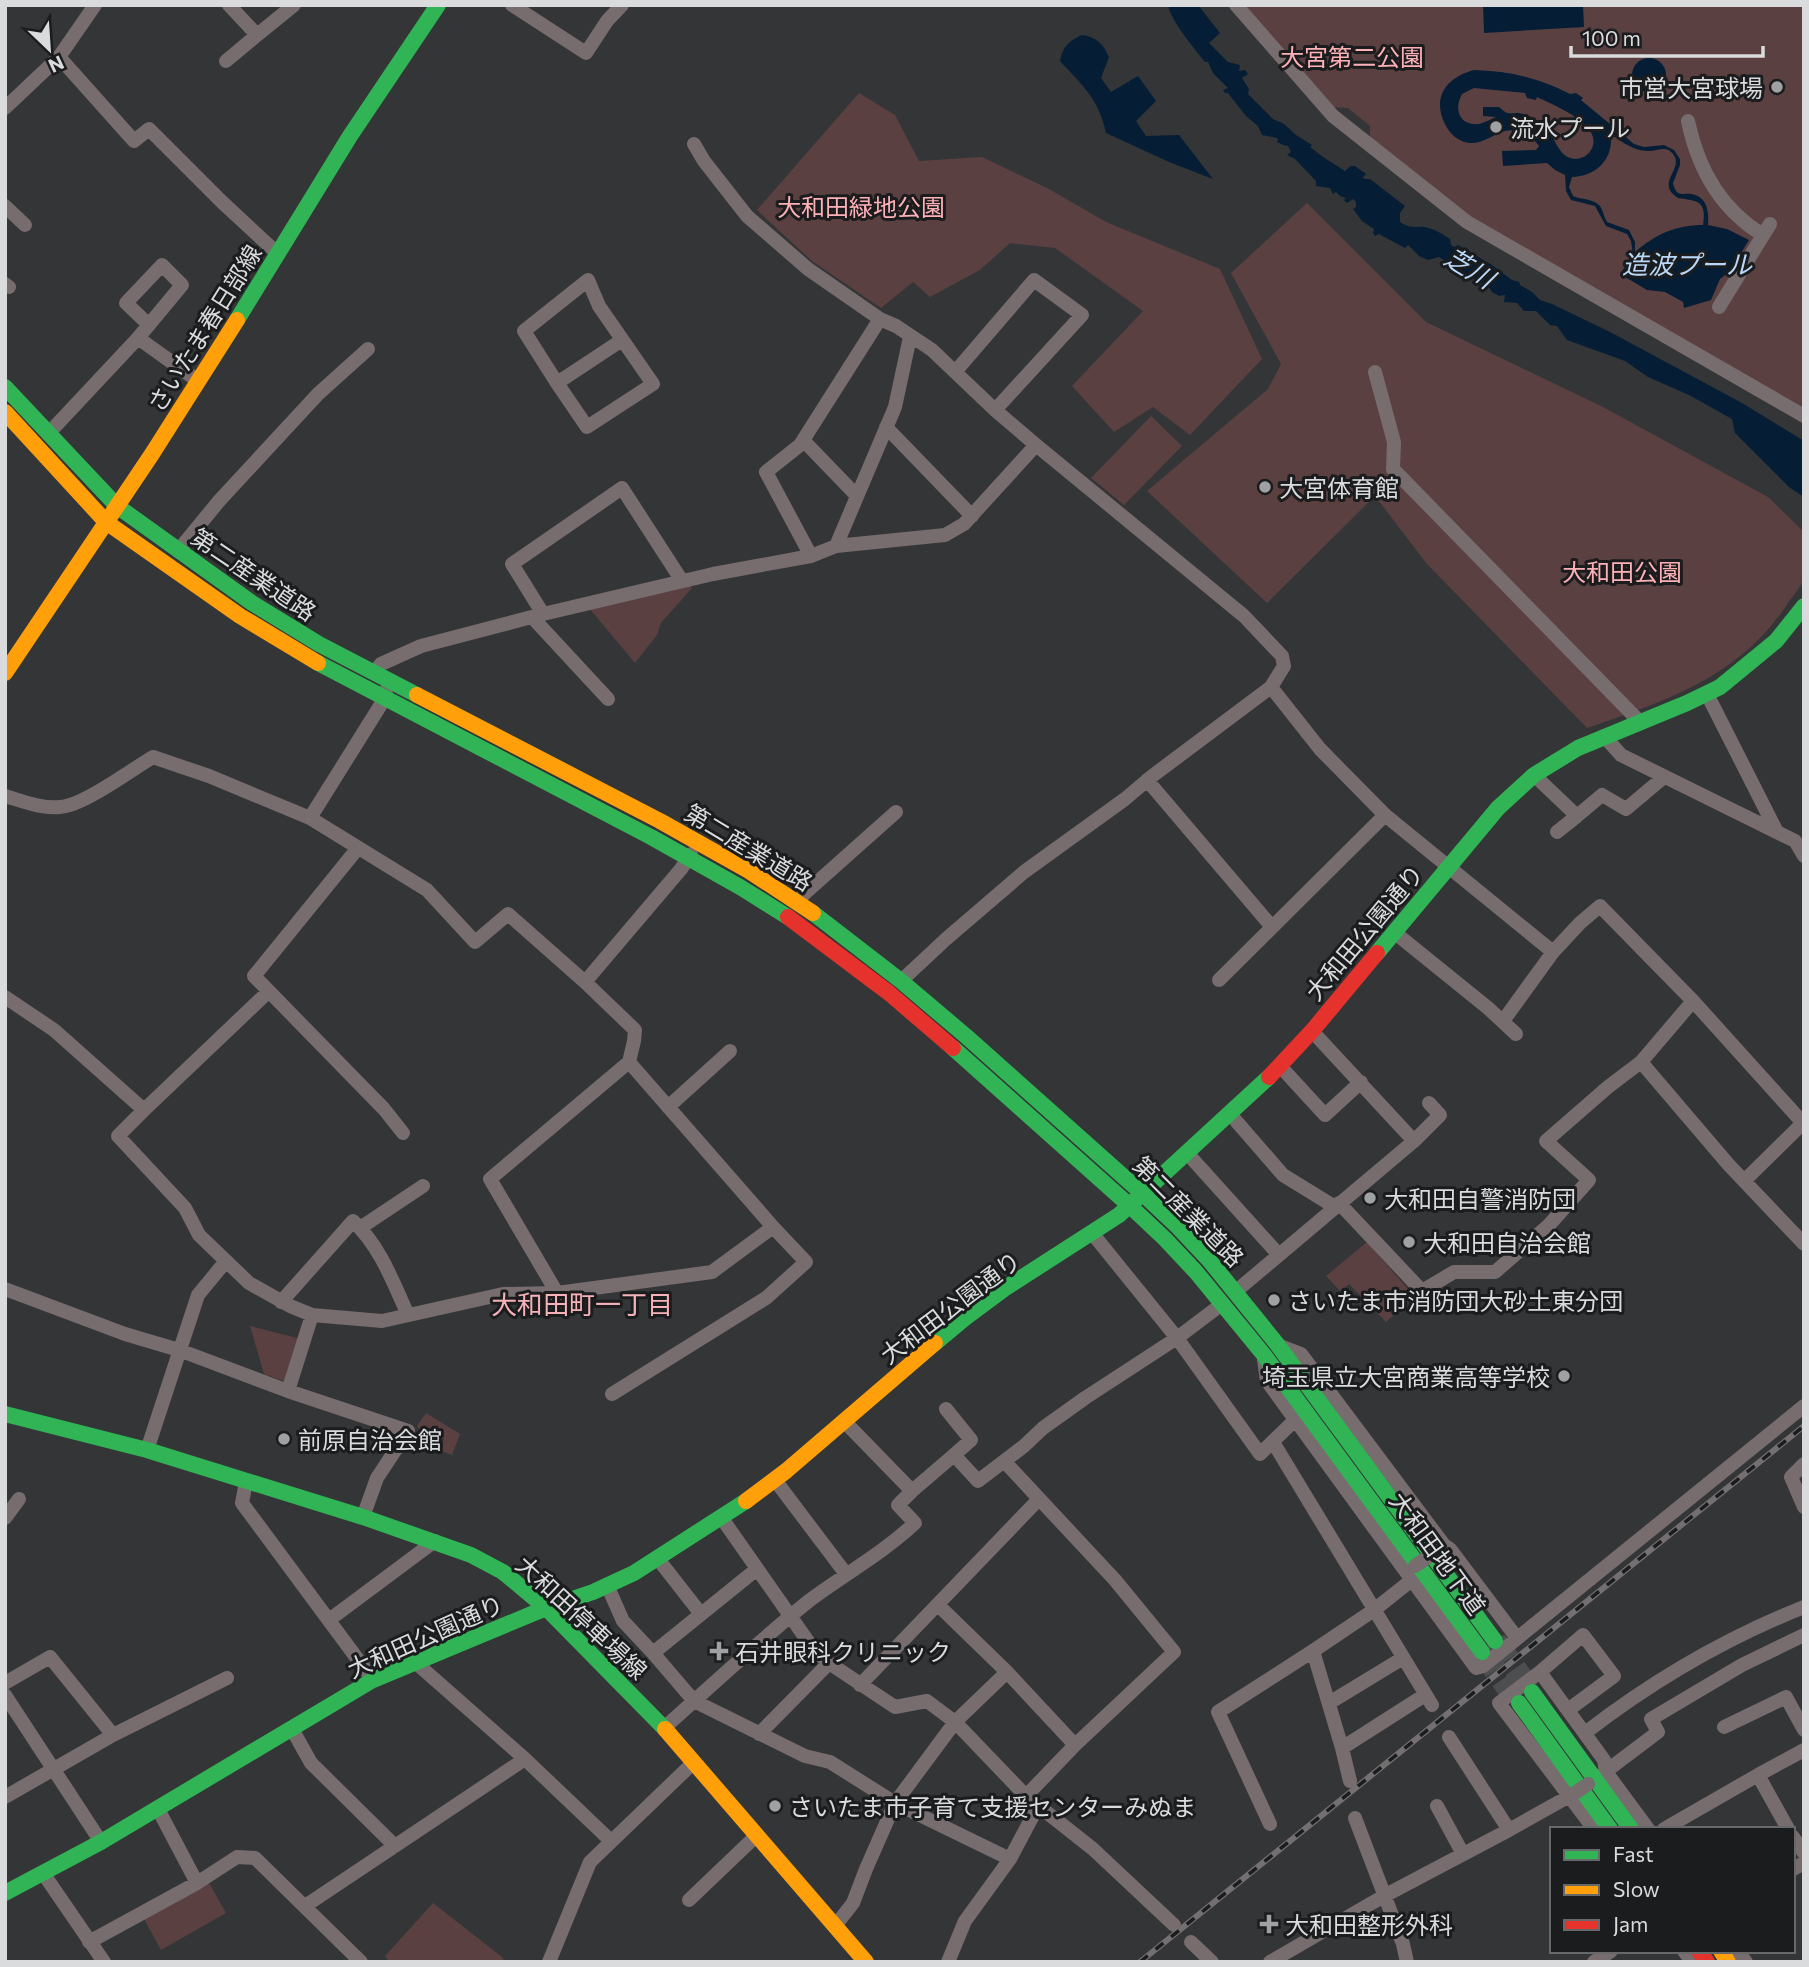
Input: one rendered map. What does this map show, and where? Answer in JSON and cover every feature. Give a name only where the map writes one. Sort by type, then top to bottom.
[{"type":"main road","name":"さいたま春日部線","points":[[5,673],[117,506],[350,136],[438,5]]},
{"type":"main road","name":"第二産業道路","points":[[5,387],[117,506],[282,622],[698,842],[799,901],[901,981],[1178,1227],[1236,1292],[1270,1350],[1357,1481]]},
{"type":"main road","name":"第二産業道路","points":[[5,412],[106,522],[240,617],[311,659],[689,858],[788,917],[889,993],[1165,1239],[1222,1304],[1270,1350],[1371,1471]]},
{"type":"main road","name":"大和田公園通り","points":[[5,1893],[101,1842],[373,1680],[634,1573],[775,1480],[965,1318],[1130,1206],[1230,1114],[1312,1031],[1498,808],[1534,775],[1578,748],[1707,694],[1737,675],[1776,642],[1804,606]]},
{"type":"main road","name":"大和田停車場線","points":[[5,1414],[146,1450],[363,1517],[471,1555],[503,1572],[591,1652],[664,1728],[866,1962]]},
{"type":"main road","name":"大和田地下道","points":[[1371,1471],[1495,1641]]},
{"type":"main road","name":"大和田地下道","points":[[1357,1481],[1482,1652]]},
{"type":"main road","points":[[1532,1692],[1601,1775],[1630,1827]]},
{"type":"main road","points":[[1518,1703],[1610,1827]]},
{"type":"street","points":[[5,108],[59,57],[95,5]]},
{"type":"street","points":[[229,5],[257,35]]},
{"type":"street","points":[[226,61],[294,5]]},
{"type":"street","points":[[512,5],[586,53],[607,21],[622,5]]},
{"type":"street","points":[[1236,5],[1333,116],[1467,222],[1804,416]]},
{"type":"street","points":[[59,57],[134,141],[149,129],[278,254]]},
{"type":"street","points":[[1688,121],[1699,161],[1719,196],[1748,226],[1766,230],[1720,307]]},
{"type":"street","points":[[694,144],[747,216],[808,270],[880,319],[932,350],[1036,445],[1244,616],[1282,656],[1284,666],[1271,687],[1125,799],[1024,872],[901,981]]},
{"type":"street","points":[[5,206],[25,225]]},
{"type":"street","points":[[588,280],[599,306],[653,384],[587,427],[557,383],[524,331],[588,280]]},
{"type":"street","points":[[955,372],[1034,280],[1083,315],[995,410]]},
{"type":"street","points":[[811,556],[766,472],[800,445],[880,319]]},
{"type":"street","points":[[48,434],[149,325]]},
{"type":"street","points":[[835,546],[895,407],[910,337]]},
{"type":"street","points":[[138,338],[198,381]]},
{"type":"street","points":[[557,383],[622,340]]},
{"type":"street","points":[[178,551],[219,501],[318,394],[368,349]]},
{"type":"street","points":[[1375,372],[1394,442],[1392,469],[1641,723]]},
{"type":"street","points":[[886,427],[972,516]]},
{"type":"street","points":[[803,440],[857,496]]},
{"type":"street","points":[[310,818],[385,698],[380,676],[381,664],[421,646],[537,615],[713,574],[811,556],[835,546],[945,535],[964,524],[1036,445]]},
{"type":"street","points":[[608,699],[537,615],[512,564],[622,488],[682,581]]},
{"type":"street","points":[[1271,687],[1320,749],[1385,815],[1553,952]]},
{"type":"street","points":[[1707,694],[1777,832]]},
{"type":"street","points":[[1604,736],[1621,755],[1795,841],[1804,856]]},
{"type":"street","points":[[5,796],[46,807],[63,807],[83,799],[153,757],[209,776],[310,818],[427,890],[475,942],[508,914],[585,982],[635,1030],[629,1062],[490,1179],[557,1293]]},
{"type":"street","points":[[1534,775],[1577,816]]},
{"type":"street","points":[[1557,832],[1602,794],[1626,808],[1664,777]]},
{"type":"street","points":[[1147,780],[1272,927]]},
{"type":"street","points":[[799,901],[896,812]]},
{"type":"street","points":[[1219,980],[1385,815]]},
{"type":"street","points":[[585,982],[689,858],[698,842]]},
{"type":"street","points":[[358,848],[254,976],[384,1109],[402,1133]]},
{"type":"street","points":[[1503,1021],[1553,952],[1600,906],[1693,1001],[1803,1122],[1744,1181]]},
{"type":"street","points":[[1394,932],[1516,1034]]},
{"type":"street","points":[[268,992],[118,1136],[185,1208],[199,1235],[248,1283],[281,1302],[312,1315],[382,1321],[503,1294],[557,1293],[712,1272],[773,1227]]},
{"type":"street","points":[[5,997],[54,1030],[144,1110]]},
{"type":"street","points":[[1230,1114],[1283,1175],[1337,1205],[1422,1291],[1454,1272],[1495,1272],[1549,1225],[1590,1180],[1546,1141],[1641,1062],[1693,1001]]},
{"type":"street","points":[[1312,1031],[1414,1141]]},
{"type":"street","points":[[668,1107],[730,1051]]},
{"type":"street","points":[[612,1394],[765,1298],[806,1262],[629,1062]]},
{"type":"street","points":[[1641,1062],[1744,1181],[1804,1244]]},
{"type":"street","points":[[1280,1066],[1325,1115],[1361,1083]]},
{"type":"street","points":[[1236,1292],[1414,1141],[1440,1115],[1429,1102]]},
{"type":"street","points":[[1187,1153],[1279,1255]]},
{"type":"street","points":[[360,1228],[424,1186]]},
{"type":"street","points":[[281,1302],[353,1221],[383,1259],[408,1315]]},
{"type":"street","points":[[1092,1233],[1177,1338],[1260,1454],[1295,1420]]},
{"type":"street","points":[[146,1450],[198,1295],[226,1261]]},
{"type":"street","points":[[5,1289],[125,1334],[179,1350],[288,1391],[408,1431],[377,1478],[363,1517]]},
{"type":"street","points":[[954,1455],[978,1481],[1085,1398],[1177,1338],[1222,1304]]},
{"type":"street","points":[[288,1391],[312,1315]]},
{"type":"street","points":[[1441,1548],[1301,1354],[1270,1350],[1267,1381],[1412,1572],[1476,1668],[1483,1666],[1804,1406]]},
{"type":"street","points":[[664,1728],[790,1616],[846,1573],[894,1542],[915,1523],[898,1504],[971,1440],[946,1409]]},
{"type":"street","points":[[844,1422],[912,1491]]},
{"type":"street","points":[[1273,1442],[1429,1700],[1342,1748]]},
{"type":"street","points":[[948,1962],[965,1921],[1010,1859],[1032,1801],[1075,1745],[1174,1652],[1115,1580],[1004,1461]]},
{"type":"street","points":[[1804,1464],[1791,1477],[1804,1507]]},
{"type":"street","points":[[775,1480],[846,1573]]},
{"type":"street","points":[[246,1482],[242,1503],[373,1680]]},
{"type":"street","points":[[5,1518],[19,1499]]},
{"type":"street","points":[[860,1685],[1039,1499]]},
{"type":"street","points":[[721,1517],[814,1650],[829,1664],[895,1707],[927,1701],[955,1722],[1032,1801],[1093,1849],[1174,1925]]},
{"type":"street","points":[[329,1620],[435,1541]]},
{"type":"street","points":[[1270,1824],[1217,1712],[1374,1610],[1441,1548],[1450,1549],[1517,1638]]},
{"type":"street","points":[[658,1559],[701,1614]]},
{"type":"street","points":[[653,1653],[757,1569]]},
{"type":"street","points":[[607,1585],[623,1621],[694,1701],[805,1756],[830,1762],[895,1803],[1010,1859]]},
{"type":"street","points":[[938,1605],[1007,1672],[1075,1745]]},
{"type":"street","points":[[1585,1733],[1631,1699],[1708,1653],[1765,1622],[1804,1607]]},
{"type":"street","points":[[1568,1710],[1614,1676],[1583,1635],[1499,1703],[1573,1795],[1593,1827]]},
{"type":"street","points":[[1270,1962],[1384,1896],[1573,1795],[1658,1732],[1651,1719],[1742,1665],[1804,1635]]},
{"type":"street","points":[[1313,1651],[1350,1782]]},
{"type":"street","points":[[5,1683],[50,1657],[113,1735]]},
{"type":"street","points":[[1329,1703],[1403,1658]]},
{"type":"street","points":[[415,1662],[525,1759],[611,1841]]},
{"type":"street","points":[[759,1734],[829,1664]]},
{"type":"street","points":[[835,1926],[853,1903],[895,1803],[955,1722],[1007,1672]]},
{"type":"street","points":[[1540,1672],[1604,1760],[1601,1775]]},
{"type":"street","points":[[5,1797],[113,1735],[228,1678]]},
{"type":"street","points":[[5,1695],[101,1842]]},
{"type":"street","points":[[1724,1727],[1786,1696],[1804,1730]]},
{"type":"street","points":[[292,1728],[311,1763],[396,1846]]},
{"type":"street","points":[[1449,1737],[1509,1830]]},
{"type":"street","points":[[1667,1827],[1804,1750]]},
{"type":"street","points":[[304,1906],[525,1759]]},
{"type":"street","points":[[549,1962],[590,1862],[693,1763]]},
{"type":"street","points":[[1601,1775],[1646,1827]]},
{"type":"street","points":[[1758,1775],[1787,1827]]},
{"type":"street","points":[[1437,1806],[1463,1854]]},
{"type":"street","points":[[158,1809],[197,1884]]},
{"type":"street","points":[[1355,1818],[1408,1962]]},
{"type":"street","points":[[689,1900],[756,1836]]},
{"type":"street","points":[[89,1942],[197,1884],[237,1857],[256,1858],[361,1962]]},
{"type":"street","points":[[43,1873],[104,1962]]},
{"type":"street","points":[[1191,1942],[1212,1962]]},
{"type":"green space","name":"大宮第二公園","points":[[1238,5],[1804,5],[1804,412],[1469,216],[1370,139],[1370,126],[1348,108],[1332,107]]},
{"type":"green space","name":"大和田緑地公園","points":[[859,93],[895,115],[919,161],[982,157],[1049,189],[1106,222],[1220,269],[1262,359],[1190,435],[1153,407],[1114,432],[1072,386],[1143,311],[1055,248],[1010,243],[980,270],[930,297],[913,282],[881,308],[812,261],[757,210]]},
{"type":"green space","name":"大和田公園","points":[[1307,203],[1426,322],[1603,407],[1768,497],[1804,532],[1805,564],[1800,586],[1769,629],[1724,668],[1699,683],[1673,696],[1587,728],[1427,564],[1375,496],[1267,603],[1147,491],[1268,389],[1281,364],[1231,273]]},
{"type":"green space","points":[[1151,416],[1182,446],[1124,505],[1091,478]]},
{"type":"green space","points":[[689,584],[692,588],[661,623],[657,635],[635,663],[589,608]]},
{"type":"green space","points":[[1367,1242],[1414,1296],[1386,1322],[1349,1284],[1340,1291],[1326,1276]]},
{"type":"green space","points":[[250,1326],[301,1339],[287,1382],[264,1374]]},
{"type":"green space","points":[[426,1413],[460,1434],[452,1455],[441,1451],[444,1439],[420,1431],[417,1426]]},
{"type":"green space","points":[[209,1883],[226,1913],[161,1950],[144,1919]]},
{"type":"green space","points":[[433,1903],[505,1962],[389,1962],[385,1956]]},
{"type":"water","name":"芝川","points":[[1168,5],[1198,5],[1220,33],[1209,43],[1228,62],[1240,65],[1239,71],[1245,70],[1248,74],[1242,78],[1249,89],[1248,94],[1273,119],[1312,145],[1310,147],[1323,157],[1345,171],[1355,166],[1366,174],[1364,179],[1370,179],[1405,206],[1400,213],[1400,222],[1440,233],[1450,239],[1451,245],[1458,245],[1492,265],[1519,282],[1540,300],[1610,332],[1742,403],[1804,441],[1804,497],[1789,487],[1735,433],[1732,419],[1689,395],[1648,377],[1625,361],[1567,340],[1557,326],[1550,325],[1536,311],[1524,311],[1517,303],[1504,302],[1505,295],[1499,296],[1492,292],[1487,285],[1439,257],[1428,260],[1419,256],[1408,245],[1405,248],[1379,234],[1375,236],[1374,229],[1362,221],[1353,209],[1356,202],[1353,199],[1347,203],[1344,200],[1346,198],[1336,192],[1333,194],[1330,188],[1316,186],[1316,181],[1295,159],[1287,155],[1291,152],[1288,146],[1277,142],[1277,138],[1262,135],[1258,126],[1246,116],[1228,93],[1225,93],[1223,90],[1228,88],[1213,73],[1208,62],[1205,62],[1184,34]]},
{"type":"water","points":[[1483,5],[1583,5],[1584,27],[1484,33]]},
{"type":"water","points":[[1082,35],[1096,39],[1107,52],[1109,57],[1101,78],[1111,92],[1138,76],[1156,101],[1136,121],[1146,136],[1179,135],[1213,179],[1106,133],[1094,102],[1060,61],[1067,45]]},
{"type":"water","points":[[1649,58],[1661,63],[1666,75],[1661,87],[1649,92],[1637,87],[1632,75],[1637,63]]},
{"type":"water","name":"造波プール","points":[[1474,70],[1512,74],[1536,80],[1570,94],[1576,93],[1634,144],[1644,147],[1664,145],[1674,150],[1680,159],[1673,183],[1676,191],[1695,195],[1703,200],[1708,212],[1708,225],[1727,229],[1749,240],[1730,271],[1720,279],[1711,300],[1684,308],[1683,302],[1665,292],[1647,290],[1620,274],[1633,255],[1631,241],[1627,234],[1606,226],[1595,206],[1571,200],[1566,191],[1565,175],[1547,163],[1503,166],[1502,151],[1536,150],[1539,146],[1529,136],[1510,130],[1471,143],[1453,135],[1442,117],[1440,100],[1446,86]],"holes":[[[1474,88],[1525,93],[1527,98],[1536,100],[1537,97],[1554,105],[1584,123],[1593,139],[1592,148],[1583,157],[1569,158],[1560,150],[1543,124],[1525,114],[1506,113],[1499,107],[1483,107],[1483,116],[1496,117],[1479,124],[1464,121],[1458,109],[1462,94]],[[1613,136],[1638,150],[1670,151],[1676,160],[1669,181],[1671,192],[1678,198],[1695,201],[1702,206],[1703,225],[1667,232],[1635,252],[1635,242],[1629,230],[1607,222],[1597,203],[1573,196],[1569,187],[1572,177],[1588,174],[1600,166],[1609,154]]]},
{"type":"tunnel","points":[[1495,1641],[1532,1692]]},
{"type":"tunnel","points":[[1482,1652],[1519,1703]]},
{"type":"railway","points":[[1140,1962],[1804,1426]]},
{"type":"traffic: fast","points":[[237,320],[350,136],[438,5]]},
{"type":"traffic: fast","points":[[5,387],[117,506],[252,603],[319,644],[417,695]]},
{"type":"traffic: fast","points":[[1377,953],[1498,808],[1534,775],[1578,748],[1720,687],[1776,641],[1804,606]]},
{"type":"traffic: fast","points":[[318,663],[651,837],[788,917]]},
{"type":"traffic: fast","points":[[813,913],[901,981],[967,1037],[1143,1194],[1209,1260],[1277,1344],[1495,1641]]},
{"type":"traffic: fast","points":[[953,1048],[1130,1206],[1196,1272],[1264,1355],[1482,1652]]},
{"type":"traffic: fast","points":[[935,1343],[1004,1289],[1119,1215],[1269,1077]]},
{"type":"traffic: fast","points":[[5,1414],[147,1450],[363,1517],[471,1555],[503,1572],[546,1608],[665,1729]]},
{"type":"traffic: fast","points":[[5,1893],[101,1842],[373,1680],[634,1573],[746,1501]]},
{"type":"traffic: fast","points":[[1532,1692],[1630,1827]]},
{"type":"traffic: fast","points":[[1519,1703],[1609,1827]]},
{"type":"traffic: slow","points":[[5,673],[152,454],[237,320]]},
{"type":"traffic: slow","points":[[5,412],[106,522],[240,616],[318,663]]},
{"type":"traffic: slow","points":[[417,695],[660,821],[749,871],[813,913]]},
{"type":"traffic: slow","points":[[746,1501],[786,1471],[935,1343]]},
{"type":"traffic: slow","points":[[665,1729],[866,1962]]},
{"type":"traffic: slow","points":[[1722,1953],[1728,1962]]},
{"type":"traffic: jam","points":[[788,917],[889,993],[953,1048]]},
{"type":"traffic: jam","points":[[1269,1077],[1312,1031],[1377,953]]},
{"type":"traffic: jam","points":[[1700,1953],[1707,1962]]},
{"type":"place","name":"市営大宮球場","points":[[1777,87]]},
{"type":"place","name":"流水プール","points":[[1496,127]]},
{"type":"place","name":"大宮体育館","points":[[1265,487]]},
{"type":"place","name":"大和田自警消防団","points":[[1370,1198]]},
{"type":"place","name":"大和田自治会館","points":[[1409,1242]]},
{"type":"place","name":"さいたま市消防団大砂土東分団","points":[[1274,1300]]},
{"type":"place","name":"埼玉県立大宮商業高等学校","points":[[1564,1376]]},
{"type":"place","name":"前原自治会館","points":[[284,1439]]},
{"type":"place","name":"石井眼科クリニック","points":[[719,1651]]},
{"type":"place","name":"さいたま市子育て支援センターみぬま","points":[[775,1806]]},
{"type":"place","name":"大和田整形外科","points":[[1269,1924]]},
{"type":"district","name":"大和田町一丁目","points":[[582,1303]]}]
